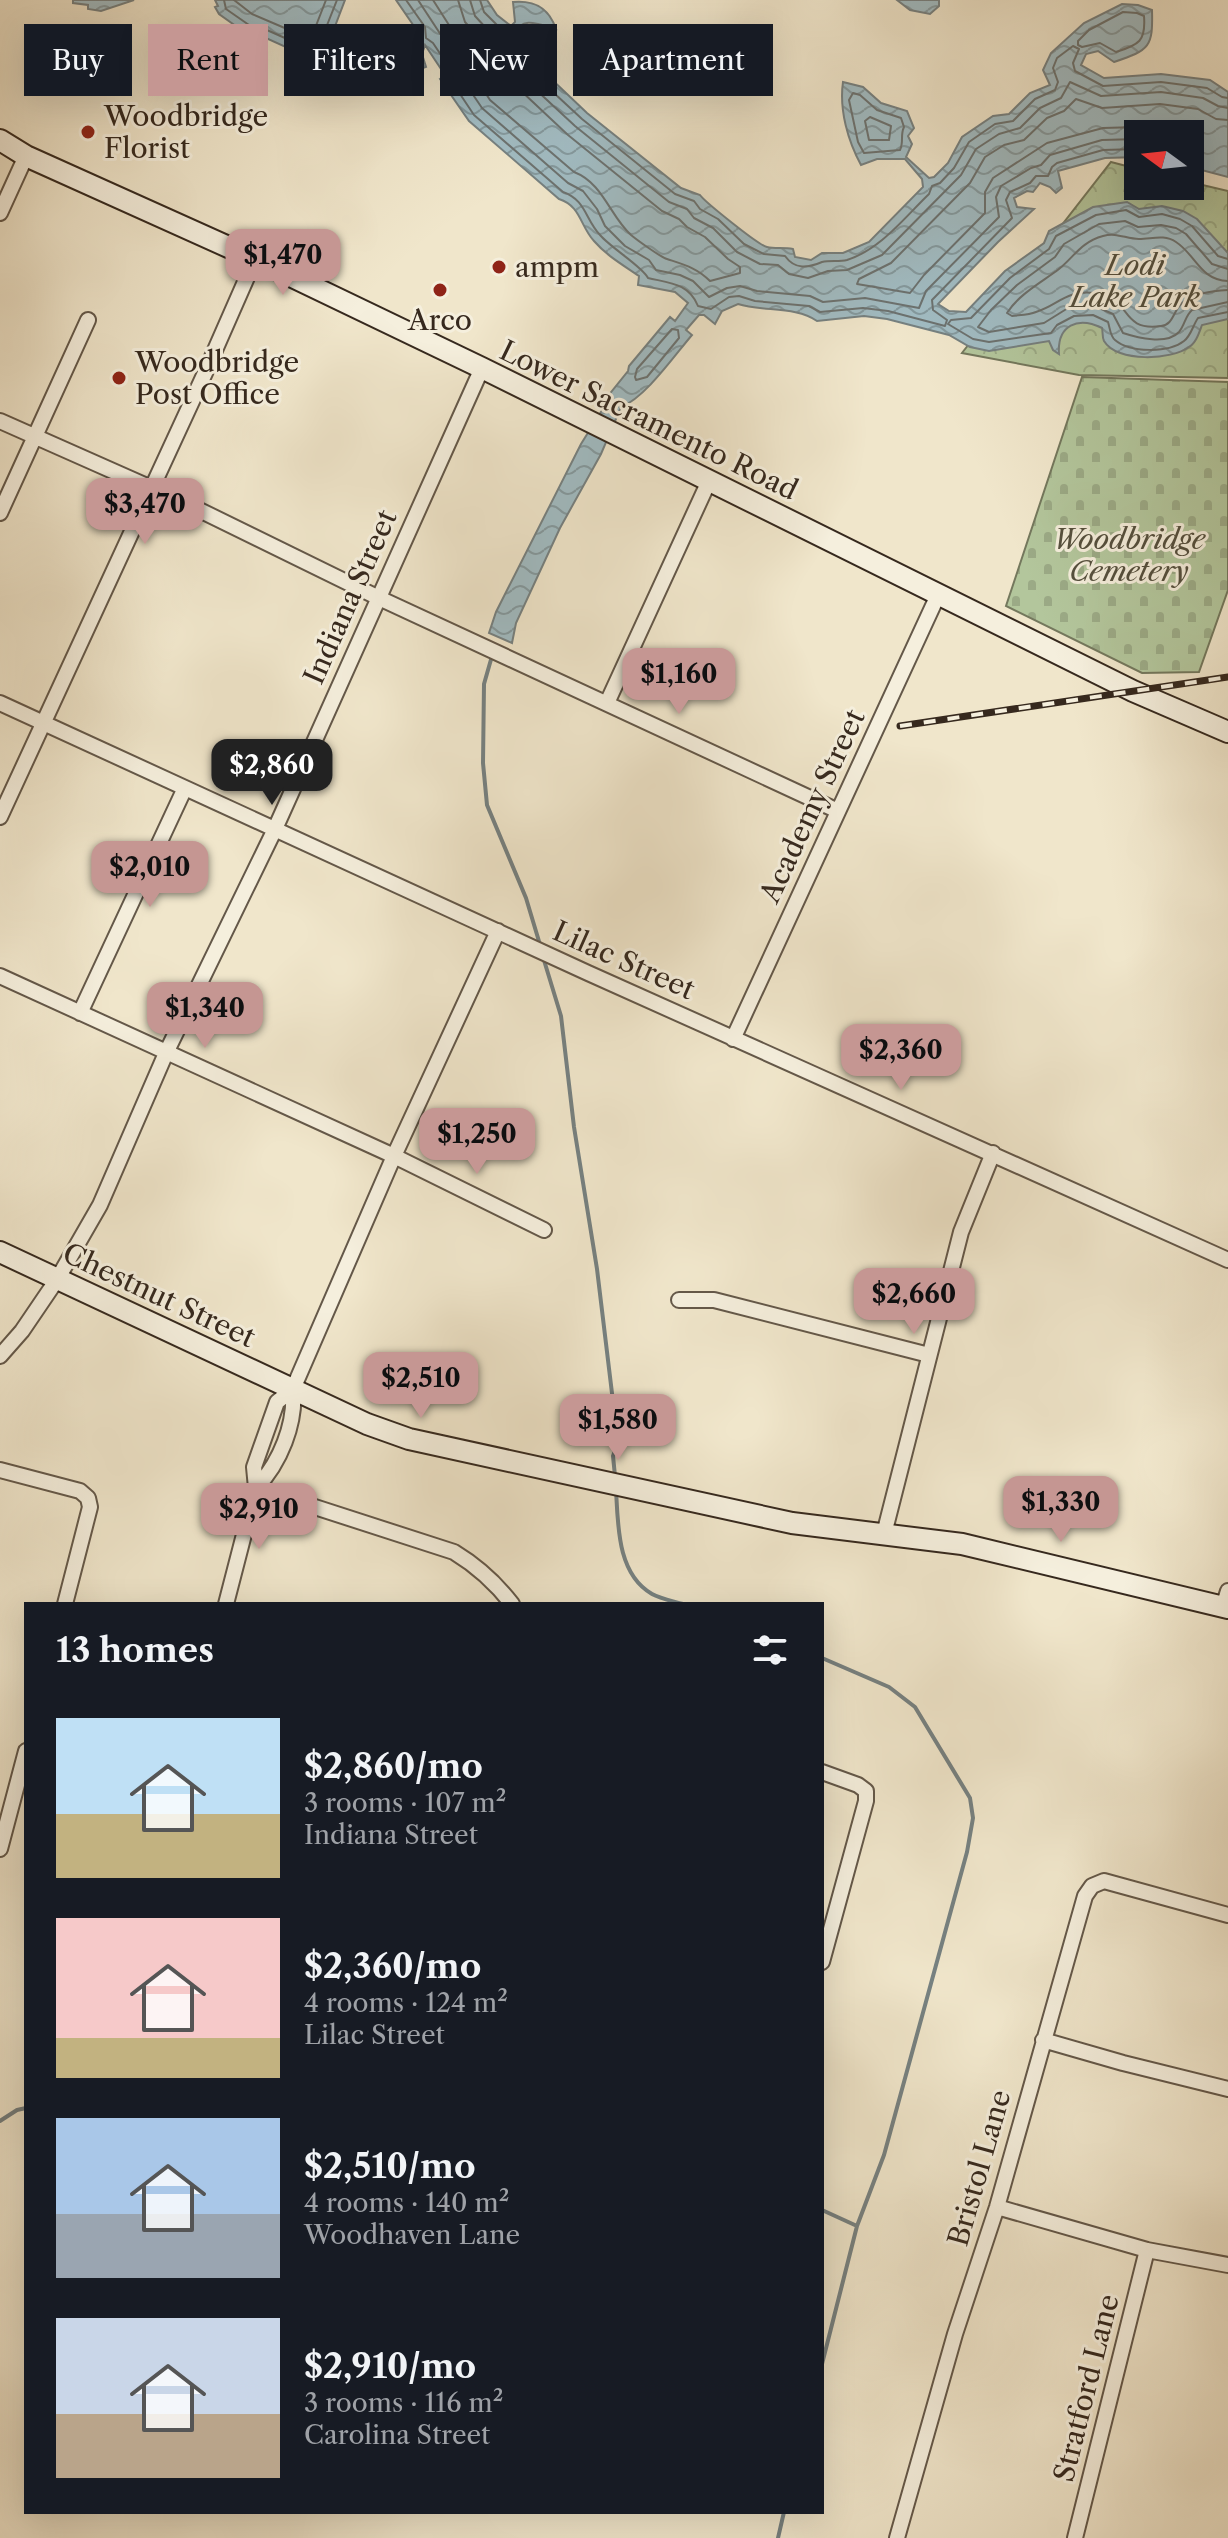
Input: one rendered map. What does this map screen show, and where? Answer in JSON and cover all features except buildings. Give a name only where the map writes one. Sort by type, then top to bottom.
[{"type":"main road","name":"Lower Sacramento Road","points":[[0,140],[26,156],[255,259],[482,368],[1133,691],[1228,732]]},
{"type":"main road","name":"Chestnut Street","points":[[0,1252],[367,1424],[409,1439],[792,1523],[988,1549],[1226,1602]]},
{"type":"street","points":[[0,213],[26,156]]},
{"type":"street","points":[[0,817],[255,259]]},
{"type":"street","points":[[0,513],[88,320]]},
{"type":"street","name":"Indiana Street","points":[[0,1356],[22,1331],[58,1278],[100,1205],[166,1053],[275,829],[482,368]]},
{"type":"street","points":[[0,421],[150,488],[838,811]]},
{"type":"street","points":[[607,703],[709,481]]},
{"type":"street","name":"Academy Street","points":[[733,1039],[938,595]]},
{"type":"street","name":"Lilac Street","points":[[0,703],[184,790],[1228,1260]]},
{"type":"street","points":[[80,1013],[184,790]]},
{"type":"street","points":[[227,1602],[256,1488],[272,1472],[295,1410],[293,1389],[394,1156],[498,931]]},
{"type":"street","points":[[0,976],[394,1156],[544,1230]]},
{"type":"street","points":[[884,1534],[961,1232],[993,1153]]},
{"type":"street","points":[[679,1300],[714,1300],[929,1355]]},
{"type":"street","points":[[0,1470],[80,1491],[88,1498],[90,1507],[66,1602]]},
{"type":"street","points":[[256,1488],[454,1552],[489,1578],[510,1602]]},
{"type":"street","points":[[0,1849],[24,1759]]},
{"type":"street","points":[[824,1773],[866,1791],[866,1801],[824,1955]]},
{"type":"street","name":"Bristol Lane","points":[[897,2538],[955,2334],[997,2207],[1085,1896],[1092,1886],[1104,1881],[1228,1915]]},
{"type":"street","points":[[1043,2040],[1228,2089]]},
{"type":"street","points":[[997,2207],[1147,2250],[1228,2265]]},
{"type":"street","name":"Stratford Lane","points":[[1075,2538],[1147,2250]]},
{"type":"green space","name":"Lodi Lake Park","points":[[1111,162],[1124,165],[1124,200],[1204,200],[1204,185],[1228,191],[1228,378],[1079,375],[962,353]]},
{"type":"green space","name":"Woodbridge Cemetery","points":[[1082,377],[1228,382],[1228,590],[1199,672],[1142,673],[1006,606]]},
{"type":"water","points":[[73,0],[134,0],[101,11],[88,9],[88,5],[73,3]]},
{"type":"water","points":[[215,0],[345,0],[336,24],[284,24],[284,46],[268,39],[268,24],[233,24],[219,14],[215,7],[218,6]]},
{"type":"water","points":[[396,0],[487,0],[497,15],[508,24],[440,24],[440,68],[425,45],[424,48],[424,24],[412,24]]},
{"type":"water","points":[[897,0],[939,0],[939,6],[930,14],[910,10]]},
{"type":"water","points":[[513,2],[528,2],[540,7],[553,24],[539,24],[513,24]]},
{"type":"water","points":[[1122,4],[1138,5],[1152,10],[1152,32],[1147,45],[1135,54],[1114,62],[1098,51],[1086,54],[1081,65],[1104,78],[1161,74],[1210,80],[1228,92],[1228,177],[1204,171],[1204,120],[1124,120],[1124,157],[1105,158],[1058,171],[1062,188],[1056,193],[1040,183],[1033,192],[1027,191],[1014,198],[1017,207],[1034,209],[938,304],[949,311],[966,312],[1005,271],[1044,243],[1049,231],[1093,207],[1127,202],[1139,209],[1162,206],[1183,211],[1197,219],[1228,253],[1228,319],[1202,325],[1194,343],[1181,351],[1145,357],[1120,353],[1111,348],[1104,341],[1102,328],[1085,323],[1077,323],[1065,330],[1059,344],[1059,354],[1049,341],[989,351],[970,347],[949,335],[864,316],[817,321],[799,313],[738,304],[722,311],[715,324],[704,315],[699,315],[686,330],[692,335],[659,376],[640,395],[621,407],[601,454],[560,528],[516,623],[512,643],[489,633],[496,612],[581,444],[629,366],[670,317],[675,321],[688,303],[675,292],[638,285],[639,276],[599,246],[572,206],[559,199],[469,121],[452,96],[557,96],[557,84],[587,113],[681,188],[700,195],[762,244],[770,248],[793,249],[795,257],[811,260],[822,253],[843,253],[869,242],[923,187],[922,179],[905,159],[877,159],[861,165],[846,125],[842,103],[843,82],[863,87],[881,103],[907,111],[914,128],[908,136],[912,144],[906,157],[929,178],[934,177],[948,163],[962,137],[993,116],[1009,114],[1030,93],[1050,85],[1043,70],[1051,53],[1084,23]]},
{"type":"waterway","points":[[492,656],[484,684],[483,763],[487,805],[526,898],[541,948]]},
{"type":"waterway","points":[[543,957],[561,1016],[574,1127],[597,1269],[618,1443],[613,1456],[615,1476]]},
{"type":"waterway","points":[[616,1489],[622,1548],[632,1574],[652,1594],[675,1602]]},
{"type":"waterway","points":[[824,1659],[889,1687],[915,1707],[970,1798],[973,1818],[967,1852],[884,2155],[857,2226],[824,2356]]},
{"type":"waterway","points":[[0,2121],[24,2108]]},
{"type":"waterway","points":[[824,2211],[857,2226]]},
{"type":"waterway","points":[[778,2538],[784,2514]]},
{"type":"railway","points":[[900,726],[1228,677]]},
{"type":"place","name":"Woodbridge Florist","points":[[88,132]]},
{"type":"place","name":"ampm","points":[[499,267]]},
{"type":"place","name":"Arco","points":[[440,290]]},
{"type":"place","name":"Woodbridge Post Office","points":[[119,378]]}]
